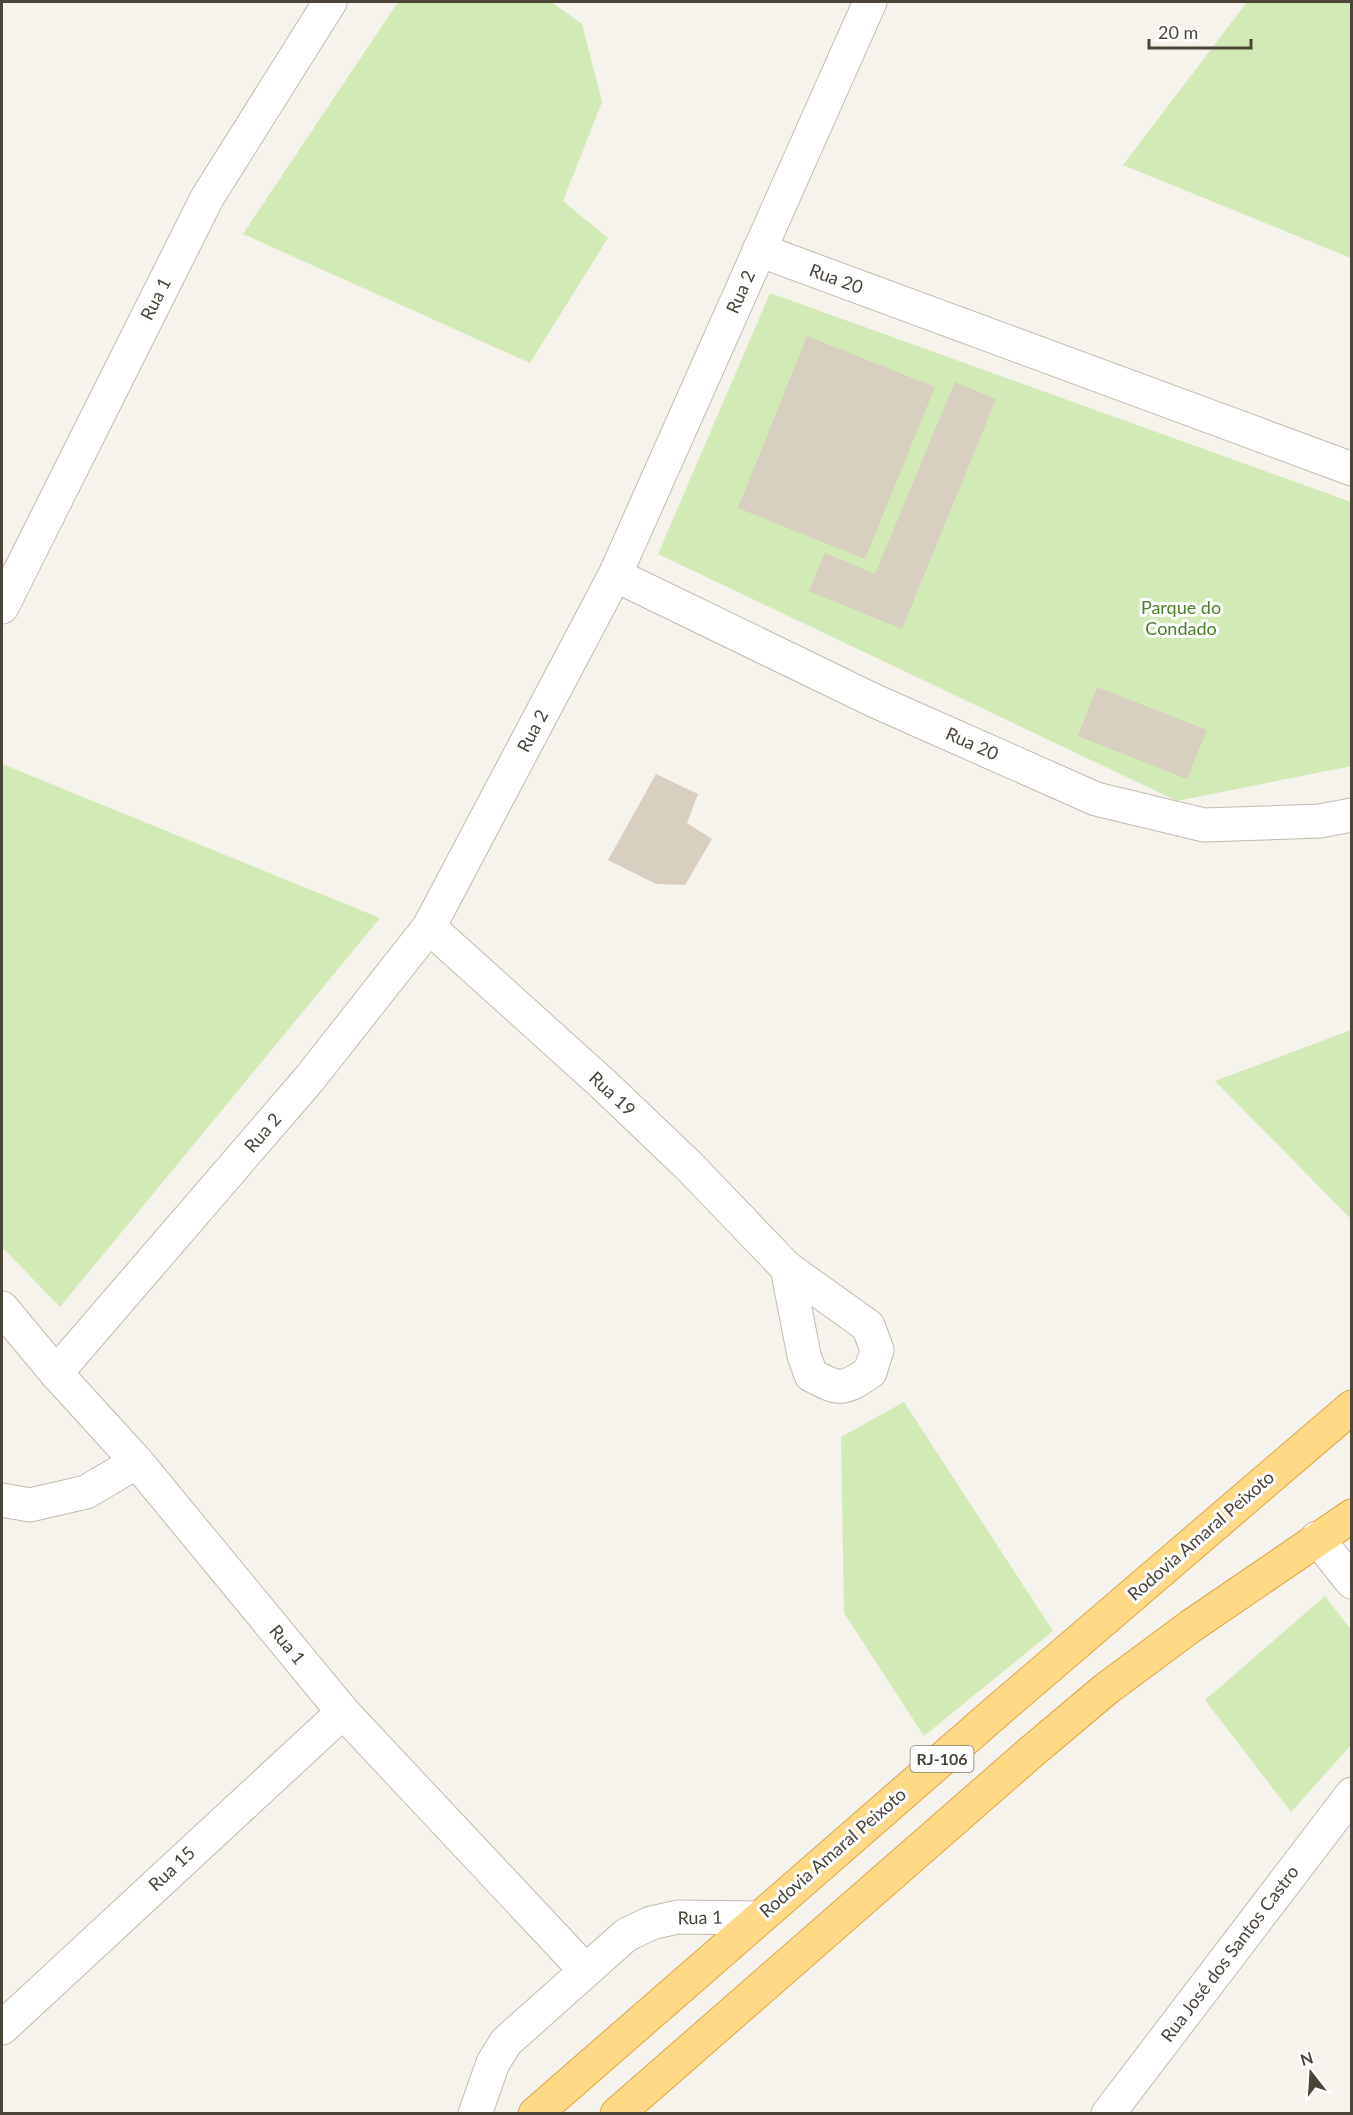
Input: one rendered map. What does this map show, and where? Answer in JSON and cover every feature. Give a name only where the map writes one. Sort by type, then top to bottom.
[{"type":"highway","name":"Rodovia Amaral Peixoto","points":[[535,2114],[995,1713],[1352,1407]]},
{"type":"highway","name":"RJ-106","points":[[617,2114],[1012,1768],[1106,1689],[1191,1626],[1352,1516]]},
{"type":"street","name":"Rua 1","points":[[2,607],[207,198],[330,2]]},
{"type":"street","name":"Rua 2","points":[[56,1373],[310,1078],[429,927],[615,575],[870,2]]},
{"type":"street","name":"Rua 20","points":[[759,250],[1352,469]]},
{"type":"street","name":"Rua 20","points":[[615,575],[875,701],[1096,799],[1204,825],[1320,821],[1352,815]]},
{"type":"street","name":"Rua 19","points":[[429,927],[603,1084],[689,1166],[787,1268]]},
{"type":"street","name":"Rua 1","points":[[2,1308],[56,1373],[137,1462],[343,1712],[585,1970]]},
{"type":"street","points":[[2,1500],[30,1505],[86,1492],[137,1462]]},
{"type":"street","points":[[1317,1539],[1352,1582]]},
{"type":"street","name":"Rua 15","points":[[2,2028],[343,1712]]},
{"type":"street","name":"Rua José dos Santos Castro","points":[[1108,2114],[1352,1794]]},
{"type":"street","name":"Rua 1","points":[[475,2114],[493,2063],[506,2042],[626,1935],[651,1923],[678,1917],[759,1918]]},
{"type":"green space","points":[[398,2],[551,2],[582,24],[602,102],[563,201],[608,238],[530,363],[243,234]]},
{"type":"green space","points":[[1247,2],[1351,2],[1351,258],[1123,165]]},
{"type":"green space","name":"Parque do Condado","points":[[770,293],[1351,502],[1351,766],[1177,801],[658,554]]},
{"type":"green space","points":[[2,764],[380,918],[60,1307],[2,1247]]},
{"type":"green space","points":[[1352,1030],[1351,1219],[1215,1081]]},
{"type":"green space","points":[[904,1402],[1053,1631],[924,1736],[844,1613],[841,1437]]},
{"type":"green space","points":[[1325,1596],[1351,1630],[1351,1745],[1291,1812],[1205,1700]]},
{"type":"building","points":[[807,336],[935,387],[865,559],[738,508]]},
{"type":"building","points":[[955,382],[996,399],[902,629],[809,591],[825,553],[875,574]]},
{"type":"building","points":[[1097,687],[1207,730],[1187,779],[1078,736]]},
{"type":"building","points":[[656,774],[698,794],[687,823],[712,839],[685,885],[656,884],[608,860]]}]
